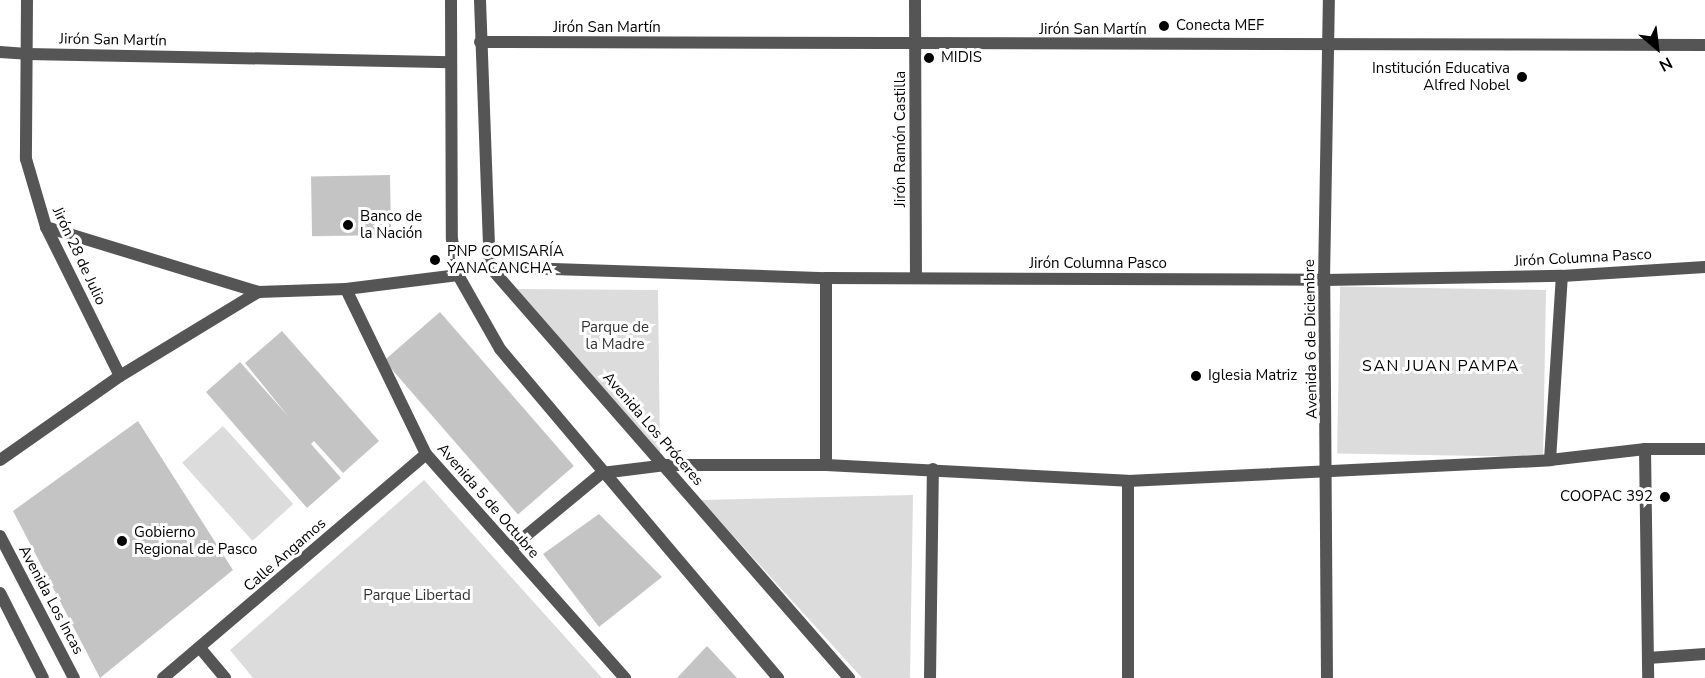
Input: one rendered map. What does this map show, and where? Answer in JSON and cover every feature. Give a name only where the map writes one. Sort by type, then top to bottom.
[{"type":"street","name":"Jirón 28 de Julio","points":[[27,0],[26,159],[46,227],[120,376]]},
{"type":"street","points":[[451,0],[452,239],[458,275],[500,349],[602,473],[778,678]]},
{"type":"street","points":[[480,0],[490,267]]},
{"type":"street","name":"Jirón Ramón Castilla","points":[[915,0],[916,278]]},
{"type":"street","name":"Avenida 6 de Diciembre","points":[[1328,678],[1328,471],[1324,280],[1329,0]]},
{"type":"street","name":"Jirón San Martín","points":[[480,42],[1705,45]]},
{"type":"street","name":"Jirón San Martín","points":[[0,52],[451,62]]},
{"type":"street","points":[[46,227],[258,292],[346,289],[458,275]]},
{"type":"street","name":"Jirón Columna Pasco","points":[[490,267],[826,278],[1324,280],[1563,276],[1705,267]]},
{"type":"street","name":"Avenida Los Próceres","points":[[490,267],[666,465],[849,678]]},
{"type":"street","points":[[1550,460],[1563,276]]},
{"type":"street","points":[[826,278],[826,465]]},
{"type":"street","name":"Avenida 5 de Octubre","points":[[346,289],[426,454],[625,678]]},
{"type":"street","points":[[0,460],[120,376],[258,292]]},
{"type":"street","points":[[510,549],[602,473],[666,465],[826,465],[1128,481],[1550,460],[1645,449],[1705,449]]},
{"type":"street","points":[[1645,449],[1648,678]]},
{"type":"street","name":"Calle Angamos","points":[[163,678],[426,454]]},
{"type":"street","points":[[930,678],[933,469]]},
{"type":"street","points":[[1128,481],[1128,678]]},
{"type":"street","name":"Avenida Los Incas","points":[[0,536],[74,678]]},
{"type":"street","points":[[0,592],[43,678]]},
{"type":"street","points":[[200,648],[225,678]]},
{"type":"street","points":[[1648,658],[1705,654]]},
{"type":"green space","points":[[1340,286],[1546,290],[1543,457],[1337,453]]},
{"type":"green space","name":"Parque de la Madre","points":[[516,289],[658,290],[660,455]]},
{"type":"green space","points":[[223,426],[293,504],[252,541],[182,463]]},
{"type":"green space","name":"Parque Libertad","points":[[424,480],[602,678],[253,678],[230,650]]},
{"type":"green space","points":[[913,495],[910,678],[862,678],[701,500]]},
{"type":"building","points":[[390,175],[391,235],[312,236],[311,176]]},
{"type":"building","points":[[440,312],[574,466],[518,515],[384,361]]},
{"type":"building","points":[[282,331],[379,441],[343,473],[314,441],[311,444],[341,478],[307,508],[206,392],[240,362],[288,416],[245,363]]},
{"type":"building","name":"Gobierno Regional de Pasco","points":[[138,421],[233,570],[100,678],[13,511]]},
{"type":"building","points":[[599,514],[662,577],[599,627],[543,554]]},
{"type":"building","points":[[707,646],[737,678],[677,678]]},
{"type":"place","name":"Conecta MEF","points":[[1164,26]]},
{"type":"place","name":"MIDIS","points":[[929,58]]},
{"type":"place","name":"Institución Educativa Alfred Nobel","points":[[1522,77]]},
{"type":"place","name":"Banco de la Nación","points":[[348,225]]},
{"type":"place","name":"PNP COMISARÍA YANACANCHA","points":[[435,260]]},
{"type":"place","name":"Iglesia Matriz","points":[[1196,376]]},
{"type":"place","name":"COOPAC 392","points":[[1665,497]]},
{"type":"place","name":"Gobierno Regional de Pasco","points":[[122,541]]},
{"type":"district","name":"SAN JUAN PAMPA","points":[[1441,366]]}]
